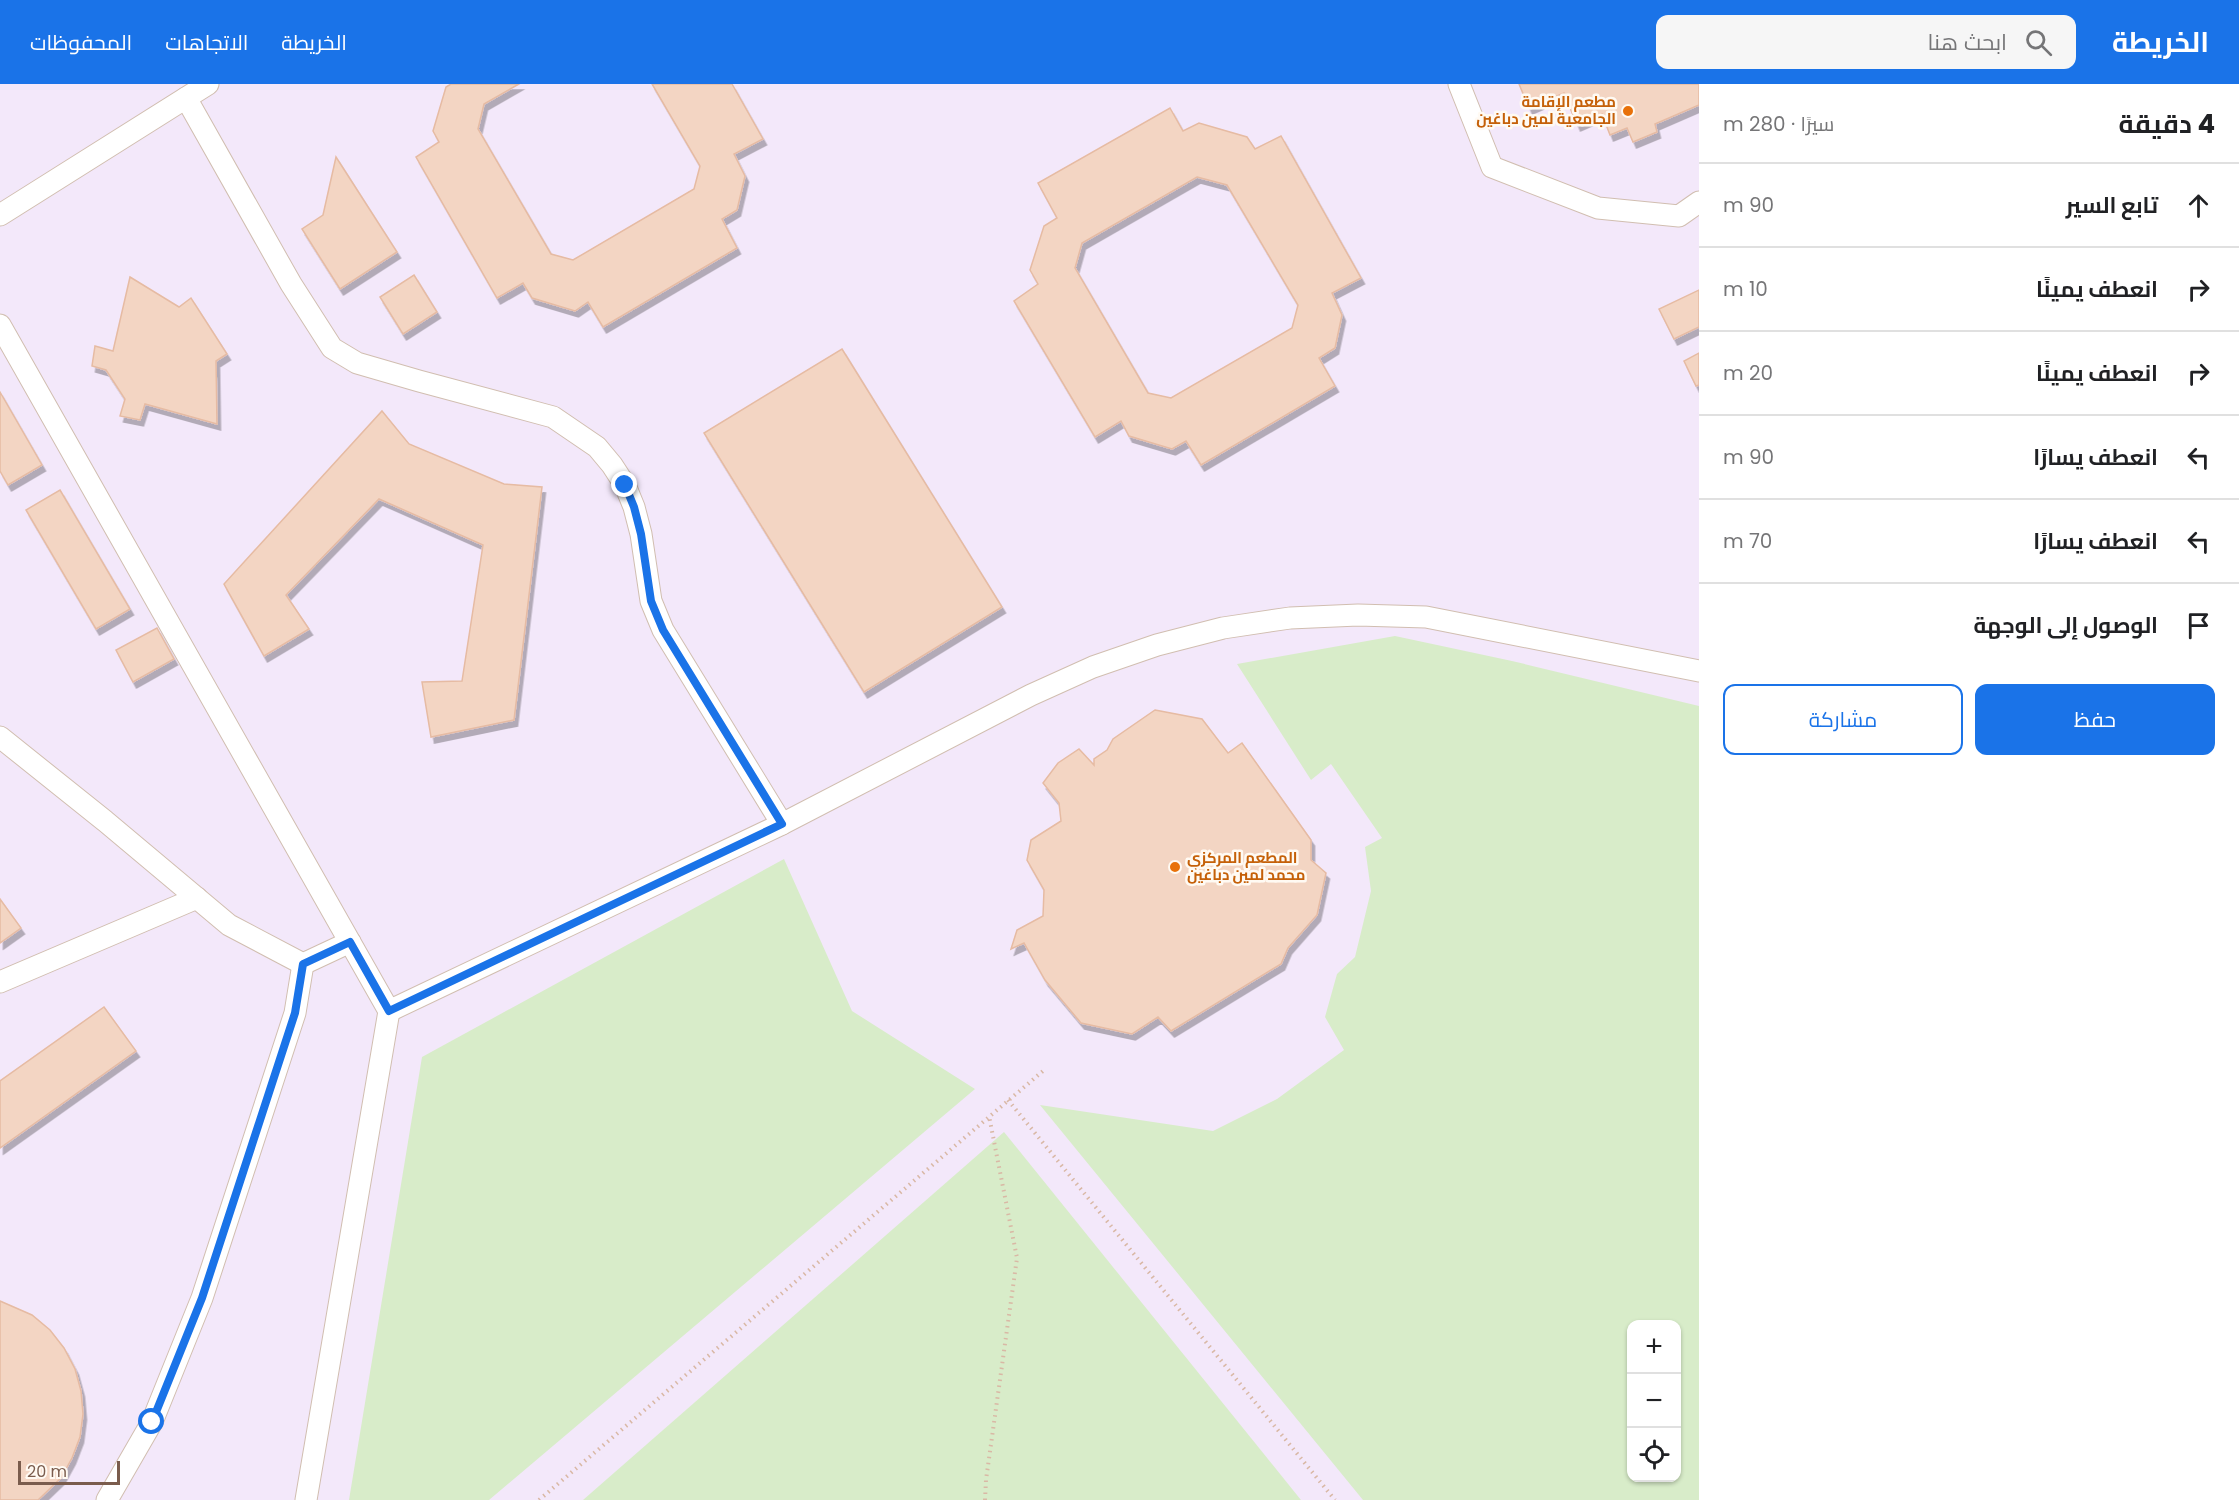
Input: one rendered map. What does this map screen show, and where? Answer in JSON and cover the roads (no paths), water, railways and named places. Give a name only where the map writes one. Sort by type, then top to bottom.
[{"type":"lane","points":[[0,215],[208,84]]},
{"type":"lane","points":[[1459,84],[1492,167],[1598,208],[1679,216],[1699,202]]},
{"type":"lane","points":[[186,98],[291,284],[332,348],[357,363],[553,417],[597,447],[612,465],[625,485],[634,507],[641,534],[651,601],[663,630],[782,824]]},
{"type":"lane","points":[[0,325],[389,1011],[306,1500]]},
{"type":"lane","points":[[389,1011],[782,824],[1031,695],[1093,667],[1157,645],[1223,628],[1290,618],[1359,615],[1426,617],[1699,671]]},
{"type":"lane","points":[[0,737],[229,925],[303,964]]},
{"type":"lane","points":[[0,982],[197,898]]},
{"type":"lane","points":[[303,964],[350,942]]},
{"type":"lane","points":[[107,1500],[152,1422],[202,1298],[295,1013],[303,964]]},
{"type":"place","name":"مطعم الإقامة الجامعية لمين دباغين","points":[[1628,111]]},
{"type":"place","name":"المطعم المركزي محمد لمين دباغين","points":[[1175,867]]}]
